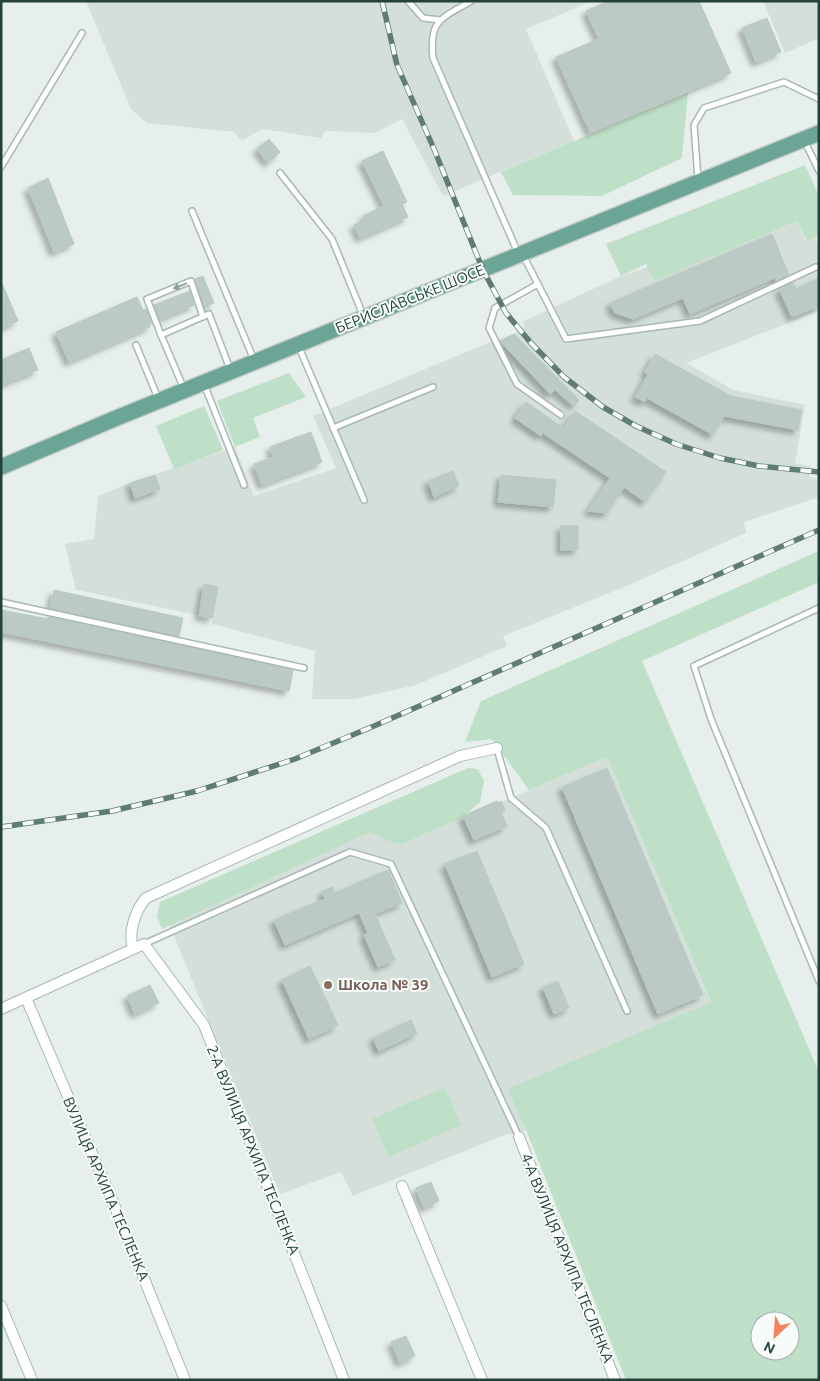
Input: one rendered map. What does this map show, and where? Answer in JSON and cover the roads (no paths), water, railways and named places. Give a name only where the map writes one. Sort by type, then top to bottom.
[{"type":"main road","name":"БЕРИСЛАВСЬКЕ ШОСЕ","points":[[1,466],[819,133]]},
{"type":"street","points":[[134,948],[131,938],[135,918],[142,904],[152,895],[460,756],[497,748]]},
{"type":"street","points":[[1,1009],[144,944]]},
{"type":"street","name":"2-А ВУЛИЦЯ АРХИПА ТЕСЛЕНКА","points":[[144,944],[204,1025],[344,1380]]},
{"type":"street","name":"ВУЛИЦЯ АРХИПА ТЕСЛЕНКА","points":[[26,998],[115,1207],[185,1380]]},
{"type":"street","name":"4-А ВУЛИЦЯ АРХИПА ТЕСЛЕНКА","points":[[519,1137],[615,1380]]},
{"type":"street","points":[[402,1186],[482,1380]]},
{"type":"street","points":[[1,1306],[32,1380]]},
{"type":"lane","points":[[408,1],[423,18],[440,20]]},
{"type":"lane","points":[[471,1],[440,20],[434,28],[432,35],[434,58],[521,255],[566,339],[700,321],[816,267]]},
{"type":"lane","points":[[1,167],[82,33]]},
{"type":"lane","points":[[698,182],[694,125],[704,108],[784,82],[819,99]]},
{"type":"lane","points":[[804,139],[819,171]]},
{"type":"lane","points":[[280,173],[332,239],[364,318]]},
{"type":"lane","points":[[192,210],[255,362]]},
{"type":"lane","points":[[185,390],[147,299],[191,281],[203,317]]},
{"type":"lane","points":[[538,284],[495,308],[488,328],[517,384],[561,416]]},
{"type":"lane","points":[[161,335],[209,314],[231,372]]},
{"type":"lane","points":[[136,345],[159,401]]},
{"type":"lane","points":[[297,345],[364,500]]},
{"type":"lane","points":[[204,383],[244,485]]},
{"type":"lane","points":[[333,428],[434,387]]},
{"type":"lane","points":[[1,602],[304,668]]},
{"type":"lane","points":[[819,608],[694,666],[711,719],[819,981]]},
{"type":"lane","points":[[497,748],[511,798],[546,828],[627,1011]]},
{"type":"lane","points":[[144,944],[350,852],[391,864],[519,1137]]},
{"type":"railway","points":[[382,1],[397,65],[434,149],[483,270],[506,313],[531,343],[564,377],[603,407],[636,426],[676,444],[720,458],[759,466],[819,472]]},
{"type":"railway","points":[[1,827],[112,811],[197,791],[295,759],[819,530]]},
{"type":"place","name":"Школа № 39","points":[[328,985]]}]
